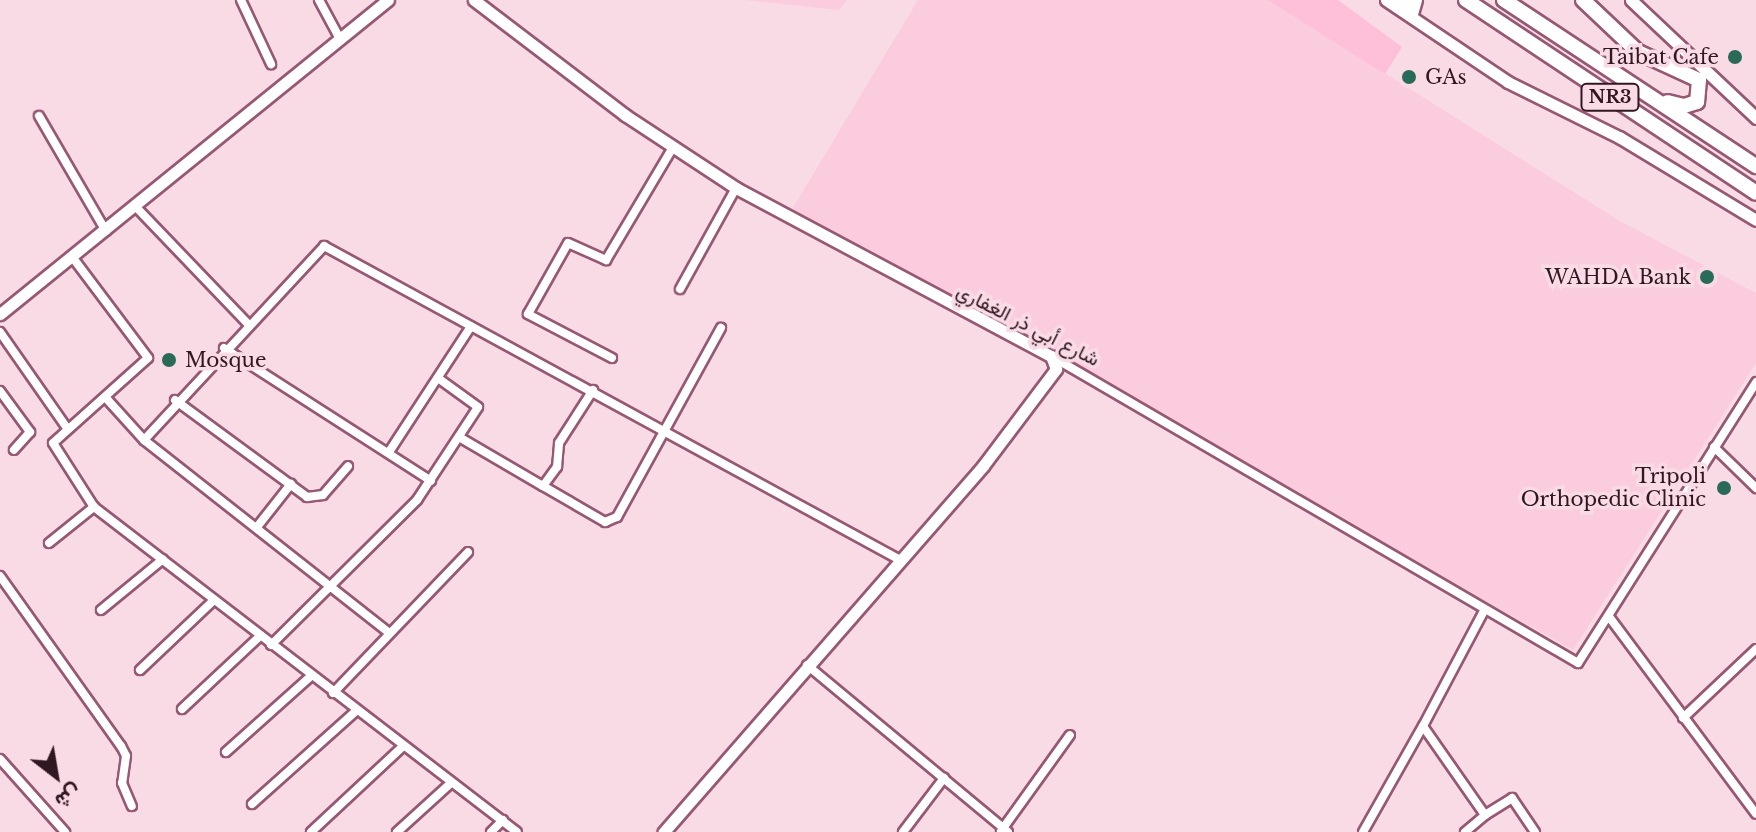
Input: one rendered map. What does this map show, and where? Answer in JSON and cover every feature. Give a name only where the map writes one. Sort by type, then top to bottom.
[{"type":"highway","name":"NR3","points":[[1466,0],[1756,193]]},
{"type":"highway","name":"NR3","points":[[1504,0],[1756,166]]},
{"type":"highway","points":[[1583,0],[1638,52],[1688,64],[1702,85],[1697,102],[1684,106],[1650,96]]},
{"type":"street","points":[[241,0],[271,64]]},
{"type":"street","points":[[319,0],[340,39]]},
{"type":"street","points":[[0,314],[388,0]]},
{"type":"street","name":"شارع أبي ذر الغفاري","points":[[474,0],[673,147],[736,188],[1051,356],[1578,663],[1610,618]]},
{"type":"street","points":[[1631,0],[1688,64],[1756,118]]},
{"type":"street","points":[[1403,4],[1508,82],[1621,134],[1756,211]]},
{"type":"street","points":[[39,116],[106,231]]},
{"type":"street","points":[[1621,134],[1756,220]]},
{"type":"street","points":[[612,358],[528,314],[568,243],[606,260],[673,147]]},
{"type":"street","points":[[680,289],[736,188]]},
{"type":"street","points":[[135,206],[248,324]]},
{"type":"street","points":[[144,440],[175,400],[324,246],[902,561]]},
{"type":"street","points":[[73,258],[148,358],[106,398],[67,428],[53,446],[94,507],[402,747],[517,832]]},
{"type":"street","points":[[389,452],[471,326]]},
{"type":"street","points":[[459,437],[611,521],[667,431],[721,328]]},
{"type":"street","points":[[0,332],[67,428]]},
{"type":"street","points":[[224,348],[431,481]]},
{"type":"street","points":[[664,832],[807,665],[902,561],[1054,375],[1051,356]]},
{"type":"street","points":[[271,645],[332,587],[431,481],[459,437],[478,403],[438,378]]},
{"type":"street","points":[[1756,382],[1610,618],[1756,814]]},
{"type":"street","points":[[543,486],[557,467],[559,443],[593,390]]},
{"type":"street","points":[[0,391],[30,432],[14,450]]},
{"type":"street","points":[[106,398],[144,440],[389,633]]},
{"type":"street","points":[[175,400],[291,484],[317,499],[348,466]]},
{"type":"street","points":[[1714,447],[1756,488]]},
{"type":"street","points":[[257,527],[291,484]]},
{"type":"street","points":[[49,543],[94,507]]},
{"type":"street","points":[[333,693],[468,552]]},
{"type":"street","points":[[101,610],[163,559]]},
{"type":"street","points":[[0,576],[121,746],[126,765],[122,783],[132,806]]},
{"type":"street","points":[[140,670],[214,600]]},
{"type":"street","points":[[1363,832],[1484,611]]},
{"type":"street","points":[[182,709],[260,636]]},
{"type":"street","points":[[1683,718],[1756,649]]},
{"type":"street","points":[[807,665],[1004,831],[1070,735]]},
{"type":"street","points":[[226,752],[311,676]]},
{"type":"street","points":[[252,804],[357,710]]},
{"type":"street","points":[[1423,726],[1485,815]]},
{"type":"street","points":[[311,832],[402,747]]},
{"type":"street","points":[[0,759],[65,832]]},
{"type":"street","points":[[903,832],[944,778]]},
{"type":"street","points":[[397,832],[452,782]]},
{"type":"street","points":[[1465,832],[1512,798],[1535,832]]},
{"type":"street","points":[[491,832],[503,820]]},
{"type":"shaded area","points":[[745,0],[847,0],[839,10]]},
{"type":"shaded area","points":[[918,0],[1269,0],[1618,220],[1756,293],[1756,363],[1573,650],[791,211]]},
{"type":"shaded area","points":[[1268,0],[1338,0],[1402,47],[1385,74]]},
{"type":"place","name":"Taibat Cafe","points":[[1735,57]]},
{"type":"place","name":"GAs","points":[[1409,77]]},
{"type":"place","name":"WAHDA Bank","points":[[1707,277]]},
{"type":"place","name":"Mosque","points":[[169,360]]},
{"type":"place","name":"Tripoli Orthopedic Clinic","points":[[1724,488]]}]
